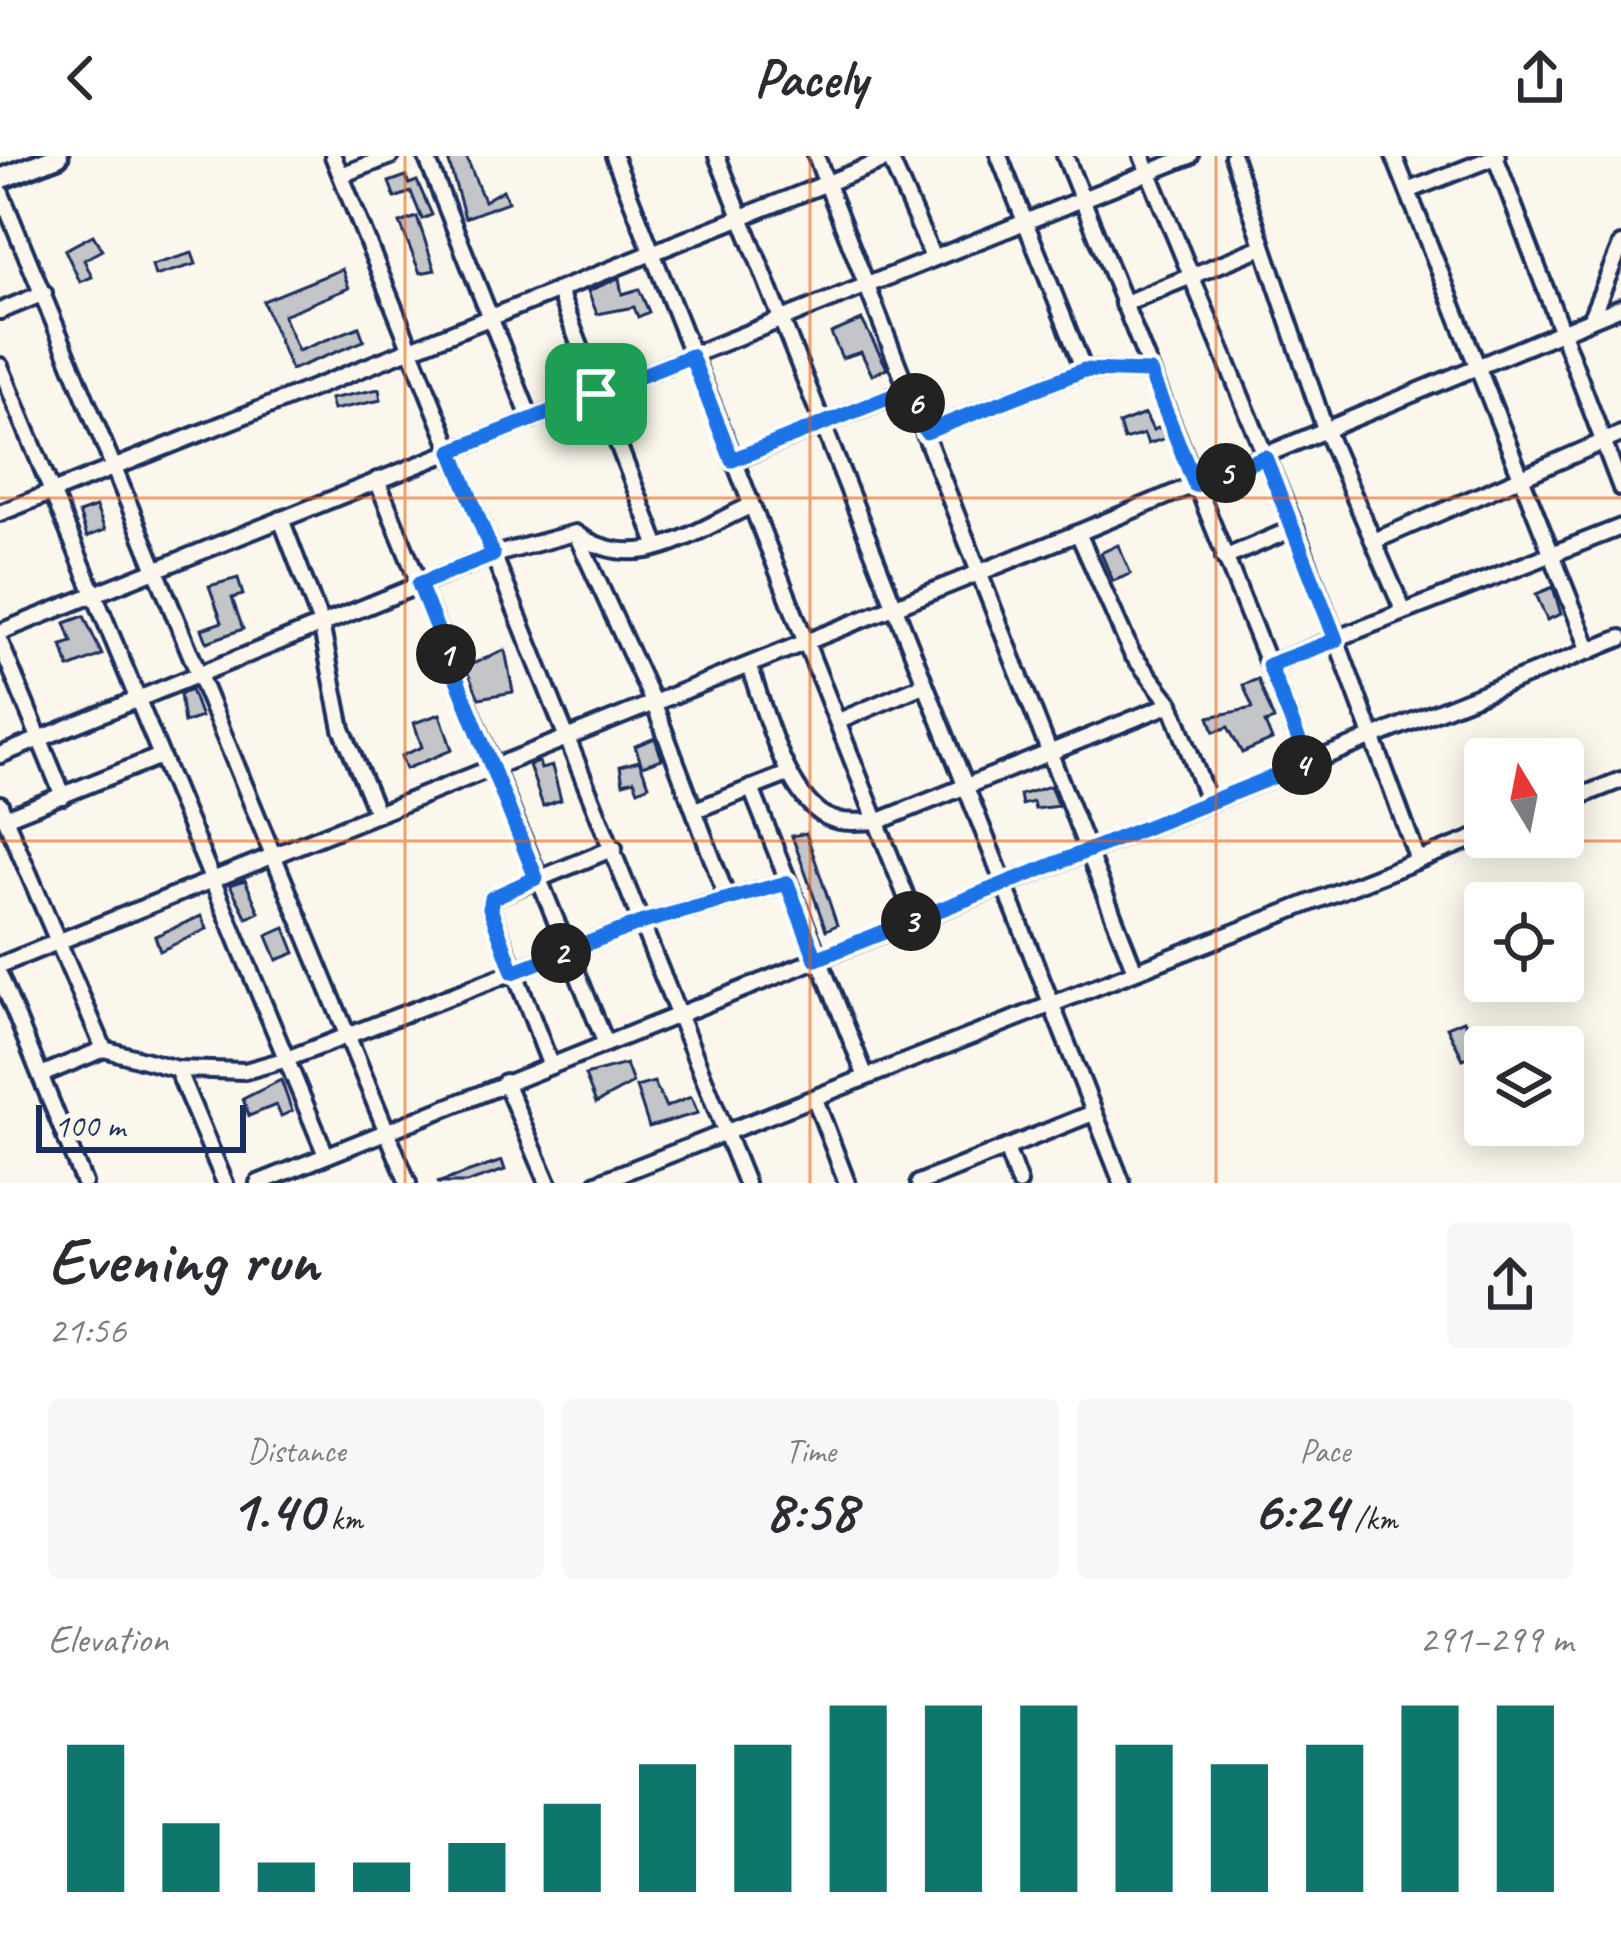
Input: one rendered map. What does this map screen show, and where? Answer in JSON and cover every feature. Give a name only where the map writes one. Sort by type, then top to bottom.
[{"type":"main road","points":[[0,179],[58,156]]},
{"type":"street","points":[[333,156],[746,1183]]},
{"type":"street","points":[[341,175],[391,156]]},
{"type":"street","points":[[426,156],[531,420]]},
{"type":"street","points":[[614,156],[915,919]]},
{"type":"street","points":[[717,156],[1122,1183]]},
{"type":"street","points":[[816,156],[1135,970]]},
{"type":"street","points":[[999,156],[1084,370]]},
{"type":"street","points":[[1065,156],[1308,763]]},
{"type":"street","points":[[1142,156],[1294,528],[1418,860]]},
{"type":"street","points":[[0,632],[1190,156]]},
{"type":"street","points":[[1233,156],[1325,429],[1403,610]]},
{"type":"street","points":[[1394,156],[1590,651]]},
{"type":"street","points":[[1408,191],[1496,156],[1621,488]]},
{"type":"street","points":[[0,513],[890,157],[933,258]]},
{"type":"street","points":[[0,191],[159,567],[270,855],[408,1183]]},
{"type":"street","points":[[1591,317],[1621,244]]},
{"type":"street","points":[[1123,304],[1262,247]]},
{"type":"street","points":[[559,292],[658,548]]},
{"type":"street","points":[[0,311],[44,293]]},
{"type":"street","points":[[0,965],[1078,533],[1621,307]]},
{"type":"street","points":[[0,366],[326,1155]]},
{"type":"street","points":[[926,432],[1084,370],[1150,372]]},
{"type":"street","points":[[732,460],[910,389]]},
{"type":"street","points":[[1374,542],[1519,474],[1621,434]]},
{"type":"street","points":[[377,480],[606,1044]]},
{"type":"street","points":[[0,754],[493,555],[575,533],[615,554],[630,556],[750,506]]},
{"type":"street","points":[[281,518],[321,624],[342,729],[376,811]]},
{"type":"street","points":[[1269,665],[1621,527]]},
{"type":"street","points":[[1224,558],[1294,528]]},
{"type":"street","points":[[575,533],[653,704],[726,895]]},
{"type":"street","points":[[1078,533],[1132,653],[1171,704],[1210,803]]},
{"type":"street","points":[[258,1183],[285,1178],[326,1155],[505,1082],[1621,638]]},
{"type":"street","points":[[0,642],[63,796]]},
{"type":"street","points":[[749,665],[788,774],[832,819],[879,821],[1171,704]]},
{"type":"street","points":[[838,721],[923,685]]},
{"type":"street","points":[[104,1049],[3,811],[63,796],[158,757]]},
{"type":"street","points":[[695,810],[788,774]]},
{"type":"street","points":[[1584,795],[1621,780]]},
{"type":"street","points":[[751,788],[866,1077]]},
{"type":"street","points":[[597,1183],[1464,842]]},
{"type":"street","points":[[550,1064],[490,908],[492,898],[614,848]]},
{"type":"street","points":[[41,1075],[104,1049],[177,1069],[245,1071],[643,922],[726,895],[787,883]]},
{"type":"street","points":[[0,976],[84,1183]]},
{"type":"street","points":[[177,1069],[225,1183]]},
{"type":"street","points":[[505,1082],[548,1183]]},
{"type":"street","points":[[815,1099],[847,1183]]},
{"type":"street","points":[[919,1183],[1094,1113]]},
{"type":"street","points":[[1006,1148],[1019,1183]]},
{"type":"building","points":[[447,156],[466,156],[484,201],[503,190],[508,202],[465,218]]},
{"type":"building","points":[[406,176],[409,184],[417,181],[432,215],[422,219],[411,192],[395,198],[389,182]]},
{"type":"building","points":[[417,217],[435,270],[420,273],[400,223]]},
{"type":"building","points":[[93,235],[102,250],[84,260],[92,277],[80,282],[65,250]]},
{"type":"building","points":[[192,253],[196,264],[155,276],[152,265]]},
{"type":"building","points":[[342,269],[349,288],[283,315],[298,351],[359,327],[364,341],[291,370],[263,301]]},
{"type":"building","points":[[619,278],[622,294],[639,289],[649,312],[638,317],[634,307],[597,314],[588,291]]},
{"type":"building","points":[[862,320],[887,368],[872,375],[861,352],[842,358],[831,333]]},
{"type":"building","points":[[379,389],[381,400],[333,410],[330,399]]},
{"type":"building","points":[[1145,414],[1153,430],[1161,427],[1166,438],[1148,444],[1144,434],[1124,440],[1119,424]]},
{"type":"building","points":[[96,507],[105,530],[87,537],[79,513]]},
{"type":"building","points":[[1118,545],[1131,574],[1113,581],[1101,553]]},
{"type":"building","points":[[238,578],[243,595],[232,598],[243,629],[207,642],[202,629],[222,622],[209,586]]},
{"type":"building","points":[[1553,587],[1561,614],[1547,620],[1536,594]]},
{"type":"building","points":[[84,616],[102,655],[69,668],[62,645],[72,642],[65,623]]},
{"type":"building","points":[[505,650],[513,692],[479,698],[465,667]]},
{"type":"building","points":[[1258,679],[1274,720],[1265,723],[1272,740],[1242,753],[1228,727],[1214,732],[1209,717],[1253,708],[1243,685]]},
{"type":"building","points":[[191,690],[201,717],[184,723],[180,694]]},
{"type":"building","points":[[440,714],[452,750],[406,769],[401,756],[422,747],[414,723]]},
{"type":"building","points":[[655,738],[662,759],[642,766],[635,746]]},
{"type":"building","points":[[639,761],[649,785],[638,790],[634,780],[623,783],[620,766]]},
{"type":"building","points":[[539,762],[541,769],[552,766],[561,800],[543,806],[529,765]]},
{"type":"building","points":[[1050,786],[1058,806],[1035,809],[1033,802],[1022,805],[1020,795]]},
{"type":"building","points":[[806,833],[837,925],[826,930],[792,836]]},
{"type":"building","points":[[245,880],[259,912],[247,918],[230,885]]},
{"type":"building","points":[[201,916],[207,929],[160,951],[155,936]]},
{"type":"building","points":[[285,928],[295,953],[277,960],[267,936]]},
{"type":"building","points":[[1464,1020],[1464,1059],[1463,1059],[1447,1027]]},
{"type":"building","points":[[626,1064],[633,1083],[596,1103],[585,1075]]},
{"type":"building","points":[[281,1080],[292,1111],[281,1116],[276,1105],[249,1116],[243,1099]]},
{"type":"building","points":[[654,1082],[666,1107],[691,1097],[698,1113],[649,1127],[636,1087]]},
{"type":"building","points":[[502,1161],[505,1170],[466,1183],[437,1183]]},
{"type":"route","points":[[691,356],[732,460],[910,389],[926,432],[1084,370],[1150,372],[1195,485],[1265,457],[1294,528],[1336,640],[1269,665],[1308,763],[816,959],[787,883],[726,895],[513,972],[490,908],[492,898],[536,878],[419,584],[493,555],[452,451],[596,394],[691,356]]}]
